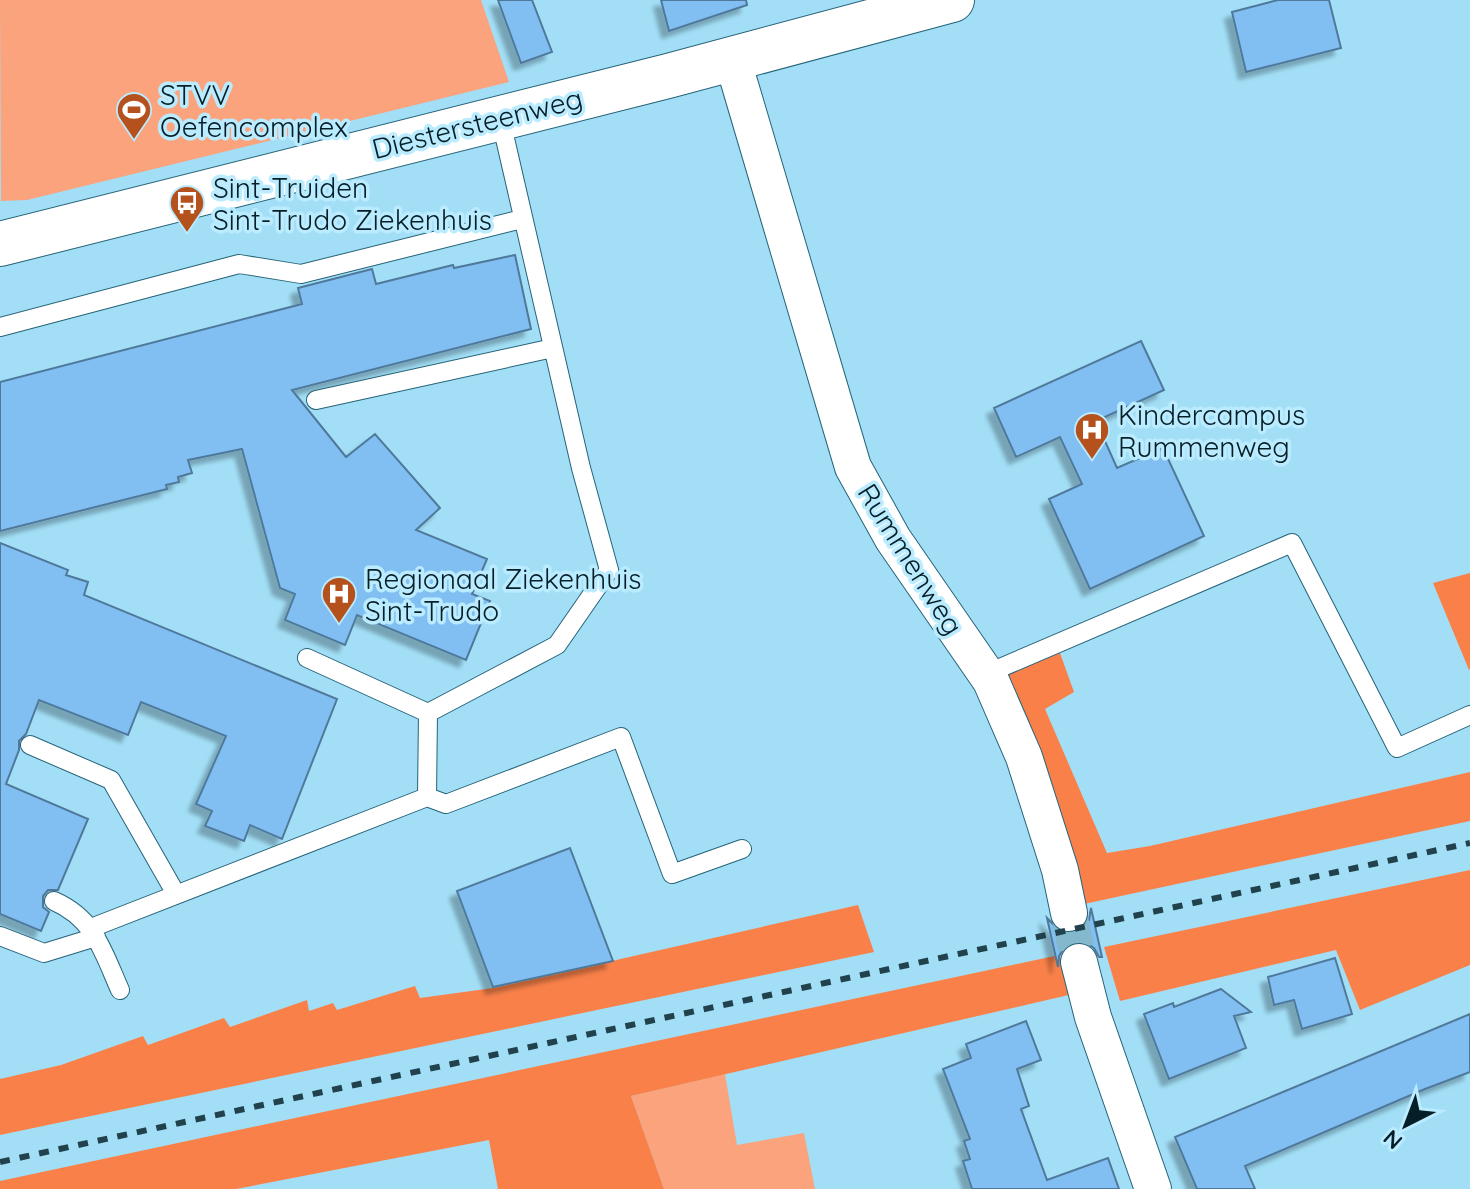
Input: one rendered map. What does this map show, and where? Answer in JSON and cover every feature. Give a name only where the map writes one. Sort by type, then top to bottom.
[{"type":"main road","name":"Diestersteenweg","points":[[0,244],[668,76],[952,0]]},
{"type":"street","name":"Rummenweg","points":[[732,58],[853,467],[893,539],[986,674],[1024,757],[1060,870],[1069,913]]},
{"type":"street","points":[[1079,962],[1093,1017],[1153,1189]]},
{"type":"lane","points":[[428,713],[557,645],[609,570],[581,468],[500,117]]},
{"type":"lane","points":[[0,327],[239,264],[301,274],[522,219]]},
{"type":"lane","points":[[316,400],[553,348]]},
{"type":"lane","points":[[986,674],[1292,543],[1397,748],[1470,715]]},
{"type":"lane","points":[[307,658],[428,713]]},
{"type":"lane","points":[[427,797],[428,713]]},
{"type":"lane","points":[[0,936],[44,953],[176,894],[427,797],[446,804],[621,737],[672,874],[742,849]]},
{"type":"lane","points":[[30,745],[111,780],[176,894]]},
{"type":"lane","points":[[54,901],[81,916],[94,932],[120,990]]},
{"type":"shaded area","name":"STVV Oefencomplex","points":[[0,0],[481,0],[509,82],[27,200],[1,201]]},
{"type":"shaded area","points":[[1470,573],[1470,669],[1469,670],[1433,583]]},
{"type":"shaded area","points":[[1060,653],[1074,692],[1045,709],[1107,853],[1150,846],[1470,772],[1470,821],[1084,904],[1005,675]]},
{"type":"shaded area","points":[[1470,870],[1470,965],[1360,1010],[1336,950],[1120,1001],[1104,947]]},
{"type":"shaded area","points":[[858,905],[874,952],[0,1135],[0,1079],[61,1065],[143,1036],[148,1045],[224,1018],[230,1027],[307,1000],[309,1011],[333,1003],[337,1010],[415,986],[420,998],[493,988]]},
{"type":"shaded area","points":[[1059,955],[1073,994],[631,1096],[664,1189],[498,1189],[489,1140],[236,1189],[0,1189],[0,1181]]},
{"type":"shaded area","points":[[725,1074],[737,1145],[804,1133],[815,1189],[664,1189],[631,1096]]},
{"type":"building","points":[[498,0],[532,0],[552,52],[521,63]]},
{"type":"building","points":[[661,0],[746,0],[747,5],[669,31]]},
{"type":"building","points":[[1278,0],[1329,0],[1341,48],[1246,72],[1232,12]]},
{"type":"building","points":[[515,255],[531,329],[292,390],[346,457],[375,434],[440,508],[416,530],[487,559],[472,594],[490,601],[466,660],[357,615],[345,645],[285,620],[295,594],[280,588],[242,449],[188,460],[192,473],[178,477],[179,482],[166,485],[167,489],[0,531],[0,382],[302,304],[298,288],[372,269],[376,284],[453,265],[454,268]]},
{"type":"building","name":"Kindercampus Rummenweg","points":[[1141,341],[1164,390],[1096,421],[1117,468],[1163,448],[1204,536],[1090,589],[1049,499],[1082,484],[1060,437],[1016,457],[994,408]]},
{"type":"building","points":[[0,543],[68,570],[66,575],[88,582],[84,595],[337,699],[282,839],[250,825],[244,841],[205,826],[212,811],[196,804],[226,736],[141,702],[128,735],[39,700],[26,734],[19,741],[19,750],[6,784],[88,819],[58,890],[48,890],[43,896],[43,907],[49,912],[41,931],[0,914]]},
{"type":"building","points":[[570,848],[613,961],[493,987],[457,891]]},
{"type":"building","points":[[1091,908],[1102,957],[1085,942],[1075,942],[1064,948],[1058,967],[1047,918],[1062,933],[1073,934],[1084,928]]},
{"type":"building","points":[[1335,958],[1352,1014],[1302,1029],[1294,1000],[1274,1005],[1268,977]]},
{"type":"building","points":[[1221,989],[1251,1012],[1234,1016],[1246,1048],[1169,1079],[1144,1014],[1173,1003],[1174,1007]]},
{"type":"building","points":[[1470,1014],[1470,1072],[1245,1166],[1255,1189],[1197,1189],[1175,1137]]},
{"type":"building","points":[[1026,1021],[1041,1060],[1017,1069],[1029,1106],[1021,1109],[1047,1180],[1108,1158],[1119,1189],[972,1189],[963,1161],[970,1159],[964,1141],[970,1139],[943,1069],[971,1058],[966,1044]]},
{"type":"tunnel","points":[[1069,913],[1079,962]]},
{"type":"railway","points":[[0,1162],[1470,843]]},
{"type":"place","name":"STVV Oefencomplex","points":[[134,141]]},
{"type":"place","name":"Sint-Truiden Sint-Trudo Ziekenhuis","points":[[187,234]]},
{"type":"place","name":"Kindercampus Rummenweg","points":[[1092,461]]},
{"type":"place","name":"Regionaal Ziekenhuis Sint-Trudo","points":[[339,625]]}]
